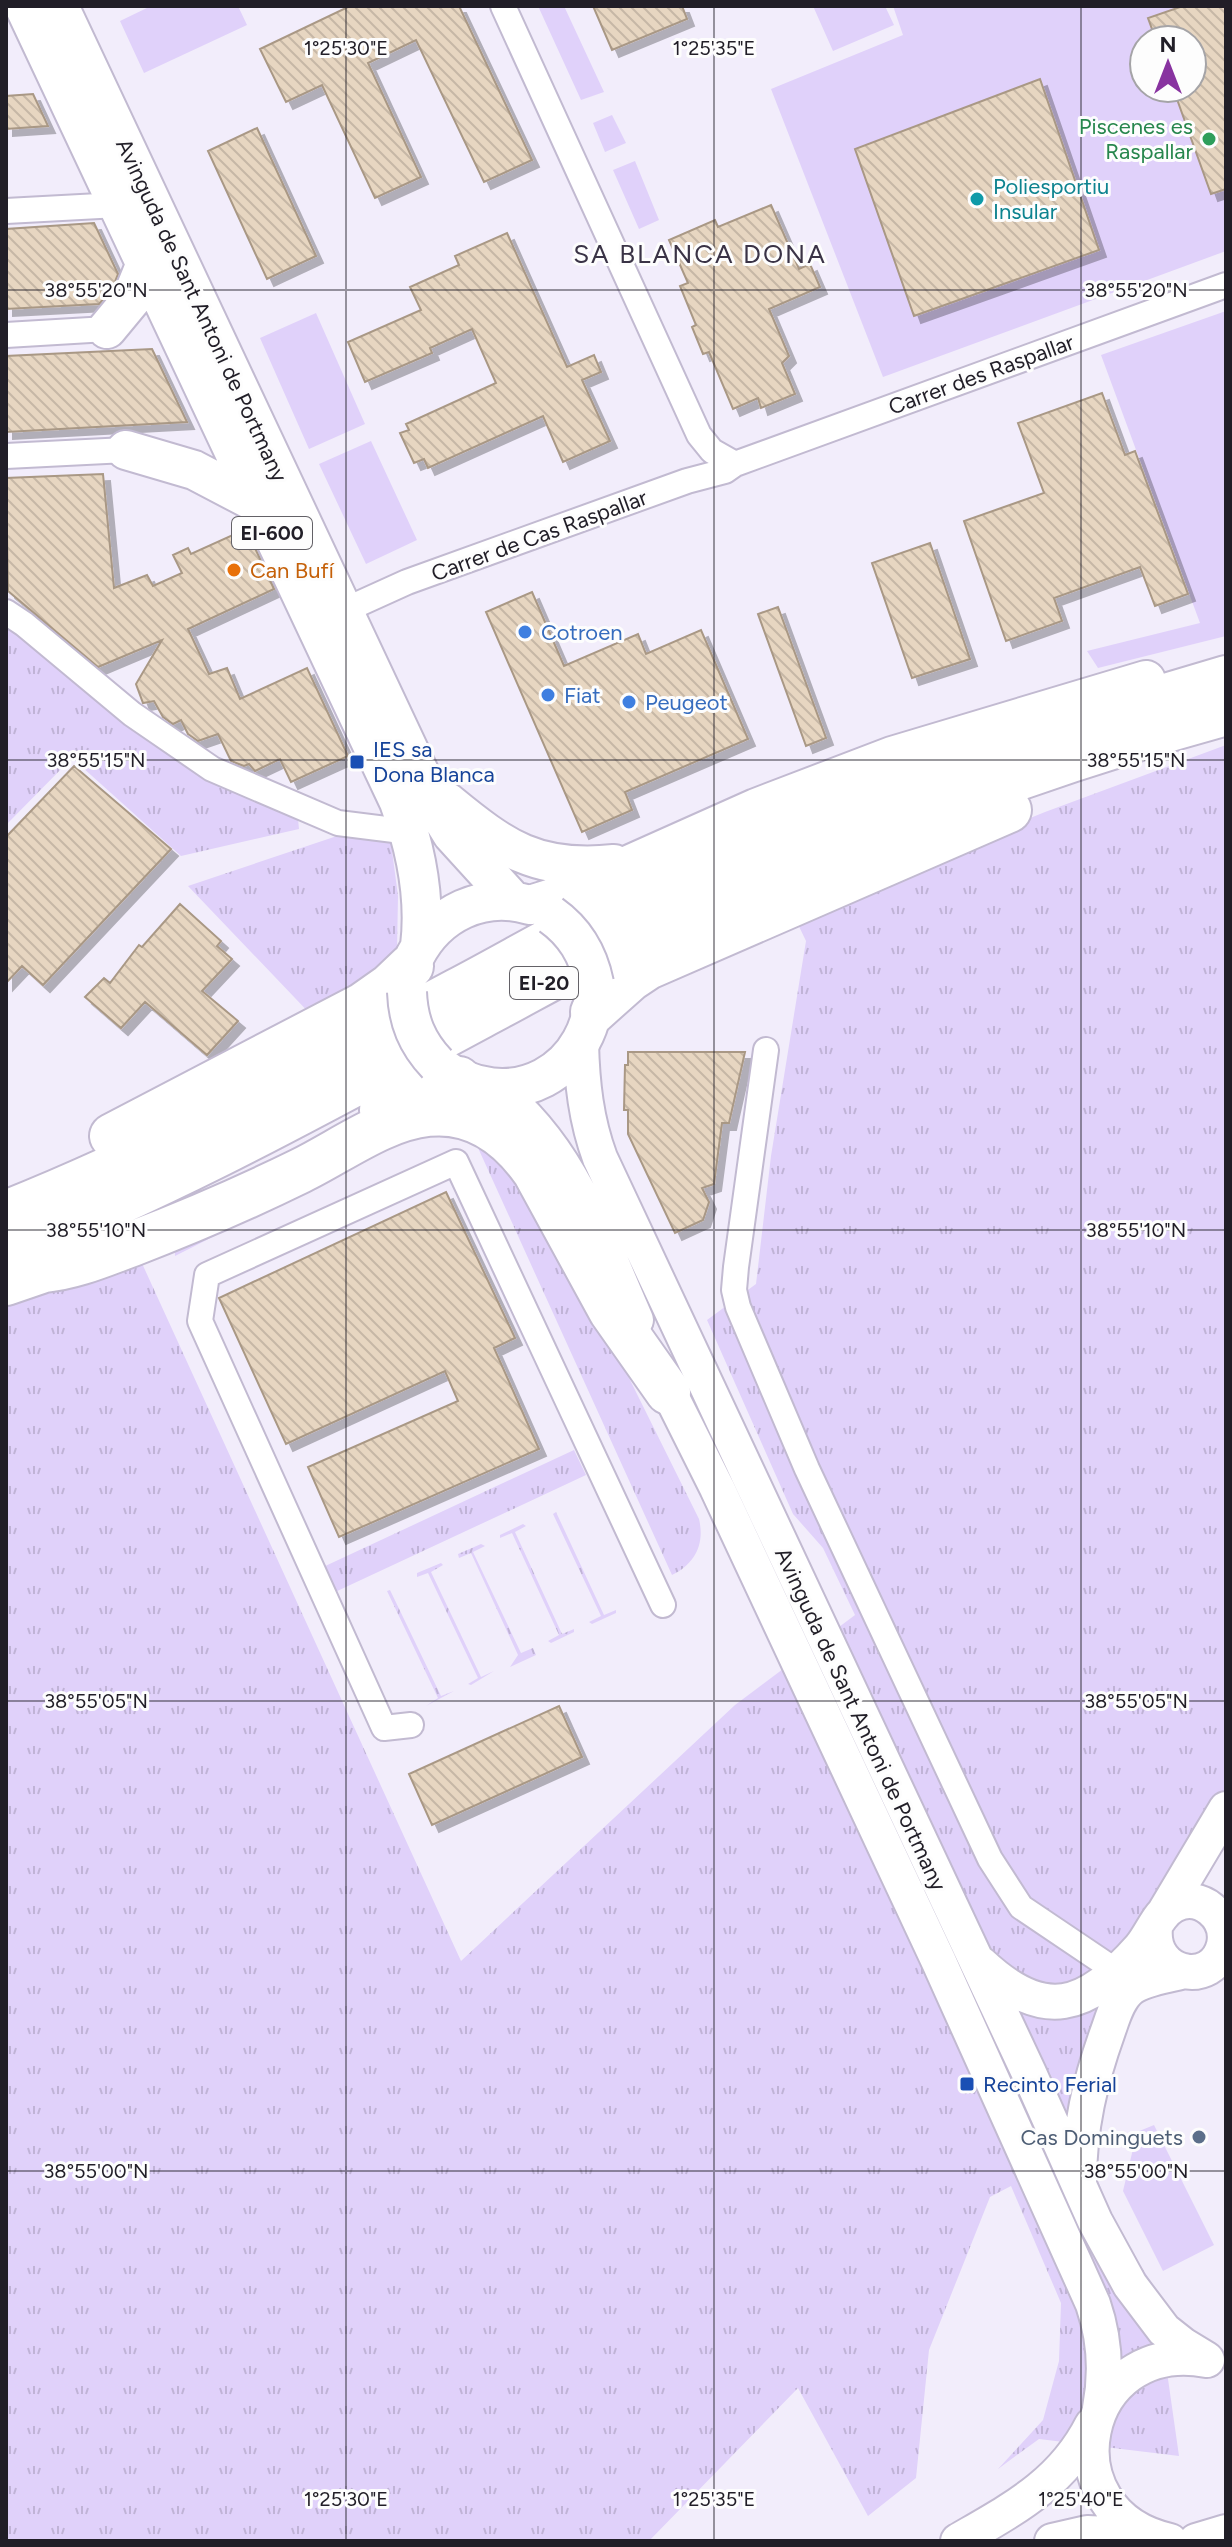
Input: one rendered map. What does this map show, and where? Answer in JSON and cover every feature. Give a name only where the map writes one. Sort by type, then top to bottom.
[{"type":"highway","name":"EI-20","points":[[6,1213],[206,1123],[593,918],[733,854],[858,802],[1015,743],[1226,678]]},
{"type":"highway","name":"EI-20","points":[[6,1250],[129,1197],[222,1152],[610,948],[750,884],[1001,784],[1226,713]]},
{"type":"highway","points":[[590,1013],[648,967],[753,920],[1072,781],[1136,756],[1226,730]]},
{"type":"highway","points":[[6,1191],[363,1005],[413,968]]},
{"type":"highway","points":[[25,1277],[275,1166],[430,1084],[464,1077]]},
{"type":"highway","points":[[25,1277],[69,1268],[179,1226],[406,1118],[431,1113],[458,1115],[483,1123],[506,1137],[523,1154],[611,1311],[668,1392]]},
{"type":"main road","name":"Avinguda de Sant Antoni de Portmany","points":[[24,6],[399,802],[410,832],[420,885],[423,924],[413,968]]},
{"type":"main road","name":"Avinguda de Sant Antoni de Portmany","points":[[60,6],[421,778],[452,834],[531,907]]},
{"type":"main road","points":[[107,329],[131,300],[146,263]]},
{"type":"main road","points":[[107,329],[142,326],[177,329]]},
{"type":"main road","points":[[126,450],[182,444],[200,438],[220,421]]},
{"type":"main road","points":[[126,450],[194,470],[259,504]]},
{"type":"main road","points":[[413,968],[440,922],[467,907],[482,902],[531,907],[756,808],[892,756],[1226,659]]},
{"type":"main road","points":[[421,778],[497,842],[536,860],[588,867],[634,862]]},
{"type":"main road","name":"EI-600","points":[[531,907],[578,941],[591,968],[590,1013]]},
{"type":"main road","name":"EI-600","points":[[413,968],[409,1018],[414,1031],[464,1077]]},
{"type":"main road","name":"Avinguda de Sant Antoni de Portmany","points":[[590,1013],[584,1095],[600,1158],[1101,2233],[1134,2291],[1164,2330],[1183,2345],[1219,2363]]},
{"type":"main road","points":[[464,1077],[509,1088],[538,1081],[563,1065],[590,1013]]},
{"type":"main road","name":"Avinguda de Sant Antoni de Portmany","points":[[464,1077],[542,1132],[560,1156],[580,1193],[668,1392],[730,1515],[913,1905],[1093,2304],[1104,2348],[1105,2375],[1091,2446],[1091,2460],[1099,2487],[1114,2511],[1137,2529],[1159,2539]]},
{"type":"main road","points":[[1204,1969],[1166,1963],[1154,1938],[1160,1920],[1226,1809]]},
{"type":"main road","points":[[1079,2186],[1079,2151],[1087,2097],[1119,2004],[1132,1987],[1204,1969],[1219,1957],[1225,1935],[1202,1894],[1197,1854]]},
{"type":"main road","points":[[972,1956],[1020,1995],[1048,2003],[1085,1994],[1116,1971],[1160,1920],[1180,1903],[1190,1902],[1218,1919]]},
{"type":"main road","points":[[958,2541],[1049,2482],[1075,2455],[1098,2413],[1124,2379],[1145,2365],[1181,2357],[1219,2363]]},
{"type":"main road","points":[[1196,2541],[1226,2532]]},
{"type":"main road","points":[[1052,2541],[1087,2533],[1159,2539]]},
{"type":"street","points":[[503,6],[699,435],[712,451],[735,464]]},
{"type":"street","points":[[6,211],[118,205]]},
{"type":"street","name":"Carrer des Raspallar","points":[[735,464],[1226,285]]},
{"type":"street","points":[[6,335],[107,329]]},
{"type":"street","points":[[687,481],[698,464],[699,435]]},
{"type":"street","points":[[6,456],[126,450]]},
{"type":"street","name":"Carrer de Cas Raspallar","points":[[343,611],[407,582],[687,481],[725,471],[735,464]]},
{"type":"street","points":[[6,612],[132,714],[212,769],[338,823],[410,832]]},
{"type":"street","points":[[766,1050],[736,1267],[734,1290],[738,1307],[807,1469],[990,1859],[1021,1907],[1116,1971]]},
{"type":"street","points":[[411,1725],[384,1728],[338,1627],[200,1321],[207,1275],[456,1162],[663,1605]]},
{"type":"green space","points":[[151,6],[238,6],[247,25],[144,73],[120,21]]},
{"type":"green space","points":[[538,6],[564,6],[604,92],[581,100]]},
{"type":"green space","points":[[813,6],[885,6],[894,25],[833,51]]},
{"type":"green space","points":[[893,6],[1226,6],[1226,251],[883,377],[771,89],[903,35]]},
{"type":"green space","points":[[612,115],[626,143],[605,152],[593,123]]},
{"type":"green space","points":[[635,161],[659,220],[639,229],[613,170]]},
{"type":"green space","points":[[1226,311],[1226,636],[1098,668],[1087,651],[1200,623],[1101,355]]},
{"type":"green space","points":[[316,313],[365,424],[309,449],[260,338]]},
{"type":"green space","points":[[371,441],[417,540],[366,564],[319,464]]},
{"type":"green space","points":[[6,626],[115,714],[204,780],[298,819],[299,829],[181,856],[72,758],[6,825]]},
{"type":"green space","points":[[1226,745],[1226,1842],[1159,1950],[1120,2035],[1095,2127],[1098,2181],[1118,2231],[1155,2288],[1179,2456],[1039,2439],[998,2469],[1043,2420],[1059,2361],[1061,2303],[1011,2186],[990,2197],[929,2350],[916,2478],[868,2516],[798,2388],[649,2541],[6,2541],[6,1304],[140,1259],[461,1961],[735,1705],[855,1615],[823,1548],[793,1514],[707,1320],[756,1284],[771,1156],[806,941],[793,914],[1045,812]]},
{"type":"green space","points":[[337,836],[391,843],[398,896],[397,950],[358,996],[315,1019],[188,886]]},
{"type":"green space","points":[[401,1126],[502,1143],[573,1265],[699,1519],[701,1537],[696,1552],[687,1565],[672,1575],[474,1139],[420,1132],[175,1256],[174,1236]]},
{"type":"green space","points":[[574,1450],[586,1475],[333,1593],[321,1568]]},
{"type":"green space","points":[[556,1512],[604,1615],[616,1610],[616,1613],[592,1624],[589,1622],[601,1616],[553,1514]]},
{"type":"green space","points":[[523,1524],[526,1526],[515,1532],[562,1634],[574,1629],[574,1632],[551,1643],[548,1641],[559,1635],[512,1533],[500,1538],[500,1535]]},
{"type":"green space","points":[[481,1544],[485,1546],[473,1552],[521,1653],[533,1648],[536,1655],[510,1667],[518,1655],[471,1553],[459,1558],[458,1554]]},
{"type":"green space","points":[[441,1563],[443,1565],[431,1572],[481,1677],[494,1671],[471,1685],[468,1684],[478,1678],[428,1573],[417,1577],[417,1573]]},
{"type":"green space","points":[[390,1590],[441,1696],[454,1691],[426,1706],[438,1698],[387,1591]]},
{"type":"green space","points":[[1154,2125],[1214,2245],[1163,2271],[1123,2191],[1137,2132]]},
{"type":"building","points":[[350,6],[459,6],[532,160],[484,182],[416,40],[368,63],[421,177],[375,198],[322,85],[286,102],[260,49]]},
{"type":"building","points":[[593,6],[682,6],[687,19],[612,50]]},
{"type":"building","name":"Piscenes es Raspallar","points":[[1183,6],[1226,6],[1226,189],[1211,194],[1179,104],[1208,104],[1208,24],[1150,24],[1148,18]]},
{"type":"building","name":"Poliesportiu Insular","points":[[1040,79],[1099,250],[914,316],[855,149]]},
{"type":"building","points":[[33,94],[48,126],[6,129],[6,96]]},
{"type":"building","points":[[257,128],[316,256],[267,279],[208,151]]},
{"type":"building","points":[[771,205],[799,269],[810,264],[820,287],[769,309],[789,356],[782,363],[795,394],[761,408],[758,398],[733,409],[709,352],[703,354],[692,327],[696,325],[680,286],[688,283],[669,240],[715,220],[718,227]]},
{"type":"building","points":[[94,223],[118,274],[112,289],[99,304],[6,309],[6,229]]},
{"type":"building","points":[[507,233],[567,367],[594,355],[601,372],[582,380],[610,441],[563,462],[543,416],[428,468],[424,459],[414,463],[400,433],[409,430],[406,424],[496,383],[472,329],[430,348],[432,353],[365,382],[348,342],[421,310],[410,287],[459,265],[455,256]]},
{"type":"building","points":[[152,349],[187,422],[6,432],[6,356]]},
{"type":"building","points":[[1102,393],[1125,455],[1135,451],[1188,594],[1155,606],[1140,567],[1054,598],[1062,621],[1006,641],[964,521],[1044,493],[1018,423]]},
{"type":"building","points":[[103,474],[114,588],[147,575],[153,586],[182,573],[173,555],[188,548],[191,554],[246,529],[274,589],[188,629],[209,674],[227,668],[240,699],[307,668],[348,756],[291,782],[280,759],[255,771],[249,764],[244,766],[231,761],[218,734],[198,741],[188,734],[181,720],[173,724],[163,717],[154,701],[143,703],[136,684],[162,640],[98,667],[8,591],[6,478]]},
{"type":"building","points":[[930,543],[970,659],[912,678],[872,563]]},
{"type":"building","name":"Peugeot","points":[[532,592],[564,666],[638,634],[646,654],[701,630],[748,739],[625,792],[632,810],[582,832],[486,612]]},
{"type":"building","points":[[778,607],[826,738],[806,746],[758,614]]},
{"type":"building","points":[[74,766],[171,849],[43,985],[22,966],[6,983],[6,837]]},
{"type":"building","points":[[180,904],[221,941],[217,946],[232,959],[202,991],[238,1021],[207,1055],[145,1002],[121,1028],[85,997],[104,978],[110,983],[139,945],[142,947]]},
{"type":"building","points":[[628,1052],[745,1052],[729,1123],[722,1123],[714,1184],[702,1188],[709,1202],[703,1220],[675,1233],[628,1134],[628,1110],[624,1110]]},
{"type":"building","points":[[446,1192],[515,1338],[494,1348],[539,1449],[339,1537],[308,1467],[458,1401],[445,1371],[286,1444],[219,1298]]},
{"type":"building","points":[[559,1706],[582,1757],[432,1825],[409,1774]]},
{"type":"place","name":"Piscenes es Raspallar","points":[[1209,139]]},
{"type":"place","name":"Poliesportiu Insular","points":[[977,199]]},
{"type":"place","name":"Can Bufí","points":[[234,570]]},
{"type":"place","name":"Cotroen","points":[[525,632]]},
{"type":"place","name":"Fiat","points":[[548,695]]},
{"type":"place","name":"Peugeot","points":[[629,702]]},
{"type":"place","name":"IES sa Dona Blanca","points":[[357,762]]},
{"type":"place","name":"Recinto Ferial","points":[[967,2084]]},
{"type":"place","name":"Cas Dominguets","points":[[1199,2137]]},
{"type":"district","name":"SA BLANCA DONA","points":[[700,254]]}]
